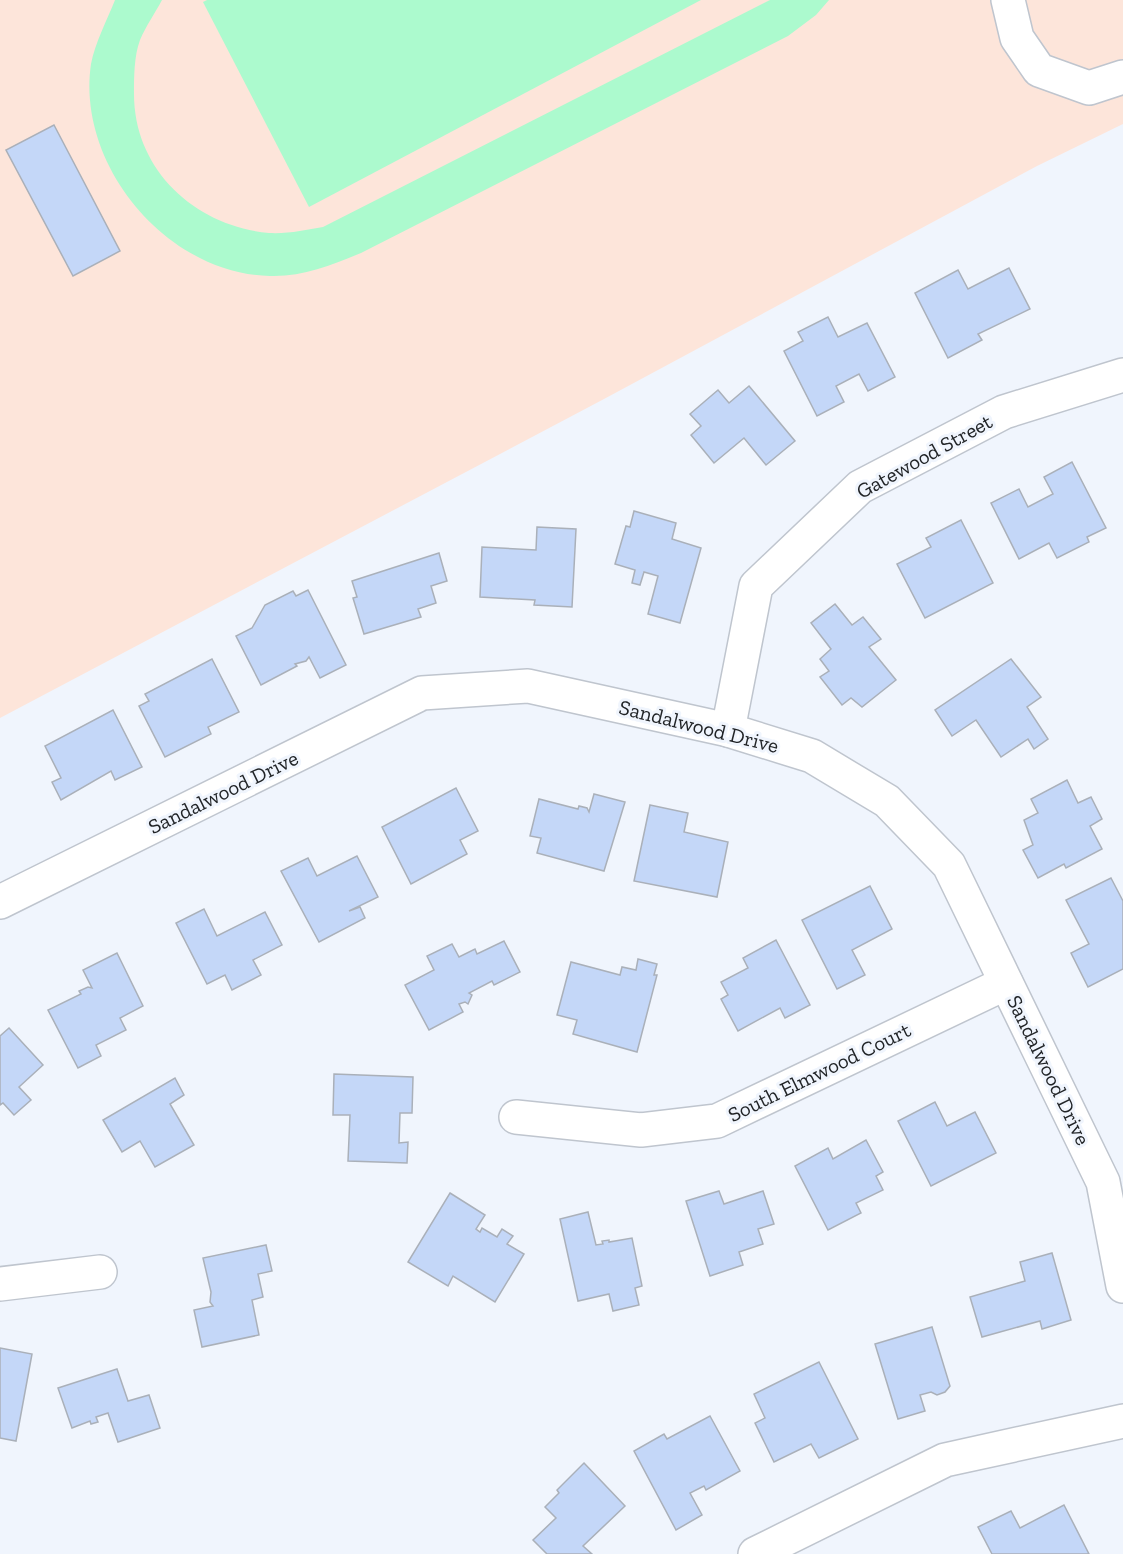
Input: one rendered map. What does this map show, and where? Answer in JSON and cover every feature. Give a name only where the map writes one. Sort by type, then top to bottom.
[{"type":"street","points":[[1008,0],[1017,38],[1039,70],[1089,87],[1123,77]]},
{"type":"street","name":"Gatewood Street","points":[[728,730],[756,586],[860,487],[1004,412],[1123,375]]},
{"type":"street","name":"Sandalwood Drive","points":[[0,902],[422,693],[528,686],[728,730],[812,756],[887,801],[949,865],[1103,1182],[1123,1286]]},
{"type":"street","name":"South Elmwood Court","points":[[516,1118],[640,1130],[717,1121],[1006,983]]},
{"type":"street","points":[[0,1284],[100,1272]]},
{"type":"street","points":[[755,1554],[945,1460],[1123,1421]]},
{"type":"shaded area","points":[[0,0],[1123,0],[1123,124],[1037,166],[604,399],[0,718]]},
{"type":"green space","points":[[115,0],[162,0],[140,40],[135,60],[134,81],[137,122],[145,147],[157,170],[194,206],[217,219],[242,228],[276,233],[323,227],[770,0],[829,0],[816,15],[788,36],[361,253],[328,266],[294,275],[270,276],[232,270],[196,256],[164,235],[136,207],[114,175],[98,139],[90,102],[91,64],[98,40]]},
{"type":"green space","points":[[207,0],[701,0],[309,207],[203,2]]},
{"type":"building","points":[[54,125],[120,251],[73,276],[6,150]]},
{"type":"building","points":[[1009,268],[1030,309],[978,334],[982,340],[948,358],[915,293],[958,270],[968,289]]},
{"type":"building","points":[[828,317],[838,337],[867,323],[895,377],[868,391],[859,374],[836,386],[844,402],[817,416],[784,351],[803,341],[798,332]]},
{"type":"building","points":[[749,386],[795,441],[766,465],[744,438],[714,463],[691,435],[701,426],[690,414],[718,390],[729,403]]},
{"type":"building","points":[[1072,462],[1106,528],[1087,537],[1089,542],[1057,558],[1049,543],[1019,559],[991,503],[1019,489],[1028,507],[1053,494],[1044,477]]},
{"type":"building","points":[[634,511],[676,523],[672,539],[701,548],[680,623],[648,614],[658,576],[644,572],[640,585],[632,583],[635,570],[615,564],[626,526],[630,527]]},
{"type":"building","points":[[961,520],[993,583],[925,618],[897,564],[931,547],[926,538]]},
{"type":"building","points":[[537,527],[576,529],[572,607],[534,605],[535,600],[480,597],[482,547],[536,550]]},
{"type":"building","points":[[439,553],[447,581],[431,586],[436,603],[418,609],[421,617],[364,634],[353,598],[357,597],[352,581]]},
{"type":"building","points":[[308,590],[346,665],[320,678],[309,657],[306,661],[295,664],[297,666],[261,685],[236,636],[252,628],[265,605],[293,591],[296,596]]},
{"type":"building","points":[[835,604],[852,625],[863,617],[881,639],[869,647],[896,680],[862,707],[851,698],[842,705],[820,677],[829,671],[820,659],[831,649],[811,623]]},
{"type":"building","points":[[212,659],[239,712],[208,727],[211,734],[165,757],[139,706],[149,701],[145,694]]},
{"type":"building","points":[[1011,659],[1041,697],[1027,707],[1048,739],[1034,749],[1028,739],[1001,757],[976,720],[952,736],[935,710]]},
{"type":"building","points":[[113,710],[142,767],[115,780],[111,771],[61,800],[52,782],[61,778],[45,746]]},
{"type":"building","points":[[1067,780],[1078,803],[1091,797],[1102,819],[1090,826],[1102,849],[1066,868],[1064,864],[1038,878],[1023,850],[1033,845],[1024,820],[1038,813],[1031,799]]},
{"type":"building","points":[[456,788],[478,831],[460,840],[467,854],[411,884],[382,827]]},
{"type":"building","points":[[594,794],[625,802],[604,871],[537,853],[541,838],[530,836],[539,799],[578,809],[579,806],[587,808],[589,812]]},
{"type":"building","points":[[650,805],[688,813],[684,832],[728,842],[717,897],[634,881]]},
{"type":"building","points":[[357,856],[378,897],[349,911],[360,907],[365,918],[319,942],[281,871],[308,858],[317,876]]},
{"type":"building","points":[[1111,878],[1123,901],[1123,969],[1088,987],[1071,953],[1089,944],[1066,900]]},
{"type":"building","points":[[870,886],[892,929],[852,950],[865,975],[837,989],[802,920]]},
{"type":"building","points":[[204,909],[217,936],[265,912],[282,945],[253,960],[261,975],[232,990],[225,975],[207,984],[176,923]]},
{"type":"building","points":[[776,940],[810,1005],[785,1018],[780,1008],[738,1031],[721,999],[728,995],[721,982],[748,968],[743,958]]},
{"type":"building","points":[[504,941],[520,972],[494,985],[492,981],[469,993],[472,995],[468,1004],[465,1002],[459,1004],[463,1012],[429,1030],[405,985],[434,970],[427,956],[452,944],[459,957],[475,949],[477,954]]},
{"type":"building","points":[[117,953],[143,1006],[120,1018],[126,1030],[96,1045],[101,1056],[78,1068],[48,1010],[81,994],[79,991],[88,987],[92,988],[83,970]]},
{"type":"building","points":[[638,959],[657,964],[654,975],[657,975],[637,1052],[573,1034],[577,1020],[557,1015],[571,962],[620,975],[622,967],[636,970]]},
{"type":"building","points":[[9,1028],[43,1065],[19,1087],[31,1100],[14,1115],[3,1103],[0,1105],[0,1036]]},
{"type":"building","points":[[334,1074],[413,1077],[412,1113],[400,1113],[399,1143],[408,1142],[407,1163],[348,1161],[350,1115],[333,1115]]},
{"type":"building","points":[[175,1078],[184,1095],[170,1104],[194,1145],[155,1167],[140,1141],[122,1152],[103,1120]]},
{"type":"building","points":[[935,1102],[947,1126],[975,1112],[996,1153],[931,1186],[898,1121]]},
{"type":"building","points":[[866,1140],[883,1172],[876,1176],[883,1190],[856,1203],[861,1213],[828,1230],[795,1166],[828,1148],[833,1159]]},
{"type":"building","points":[[719,1191],[724,1204],[763,1191],[774,1224],[758,1229],[763,1244],[739,1252],[743,1265],[710,1276],[686,1201]]},
{"type":"building","points":[[450,1193],[485,1215],[476,1229],[480,1232],[482,1228],[497,1237],[502,1229],[513,1236],[507,1244],[524,1254],[495,1302],[453,1276],[448,1286],[408,1262]]},
{"type":"building","points":[[588,1212],[596,1245],[603,1244],[602,1241],[632,1238],[642,1286],[635,1288],[639,1305],[613,1311],[609,1294],[578,1301],[560,1219]]},
{"type":"building","points":[[266,1245],[272,1271],[258,1274],[263,1297],[252,1300],[259,1335],[202,1347],[194,1310],[213,1306],[210,1302],[211,1292],[203,1258]]},
{"type":"building","points":[[1052,1253],[1071,1320],[1042,1329],[1040,1321],[982,1337],[970,1297],[1025,1281],[1020,1262]]},
{"type":"building","points":[[932,1327],[950,1386],[945,1392],[937,1395],[931,1392],[920,1395],[925,1411],[898,1419],[875,1344]]},
{"type":"building","points":[[0,1348],[32,1354],[16,1441],[0,1438]]},
{"type":"building","points":[[819,1362],[858,1439],[819,1458],[811,1444],[774,1462],[755,1423],[765,1418],[754,1394]]},
{"type":"building","points":[[117,1369],[128,1401],[149,1395],[160,1428],[118,1442],[108,1413],[96,1417],[98,1422],[91,1424],[90,1421],[72,1428],[58,1388]]},
{"type":"building","points":[[710,1416],[740,1471],[706,1490],[704,1486],[690,1493],[702,1515],[676,1530],[634,1451],[664,1434],[667,1439]]},
{"type":"building","points":[[584,1463],[625,1506],[583,1546],[592,1554],[547,1554],[533,1540],[556,1518],[545,1507],[559,1493],[557,1490]]},
{"type":"building","points":[[1064,1505],[1089,1554],[992,1554],[978,1527],[1011,1511],[1020,1528]]}]
